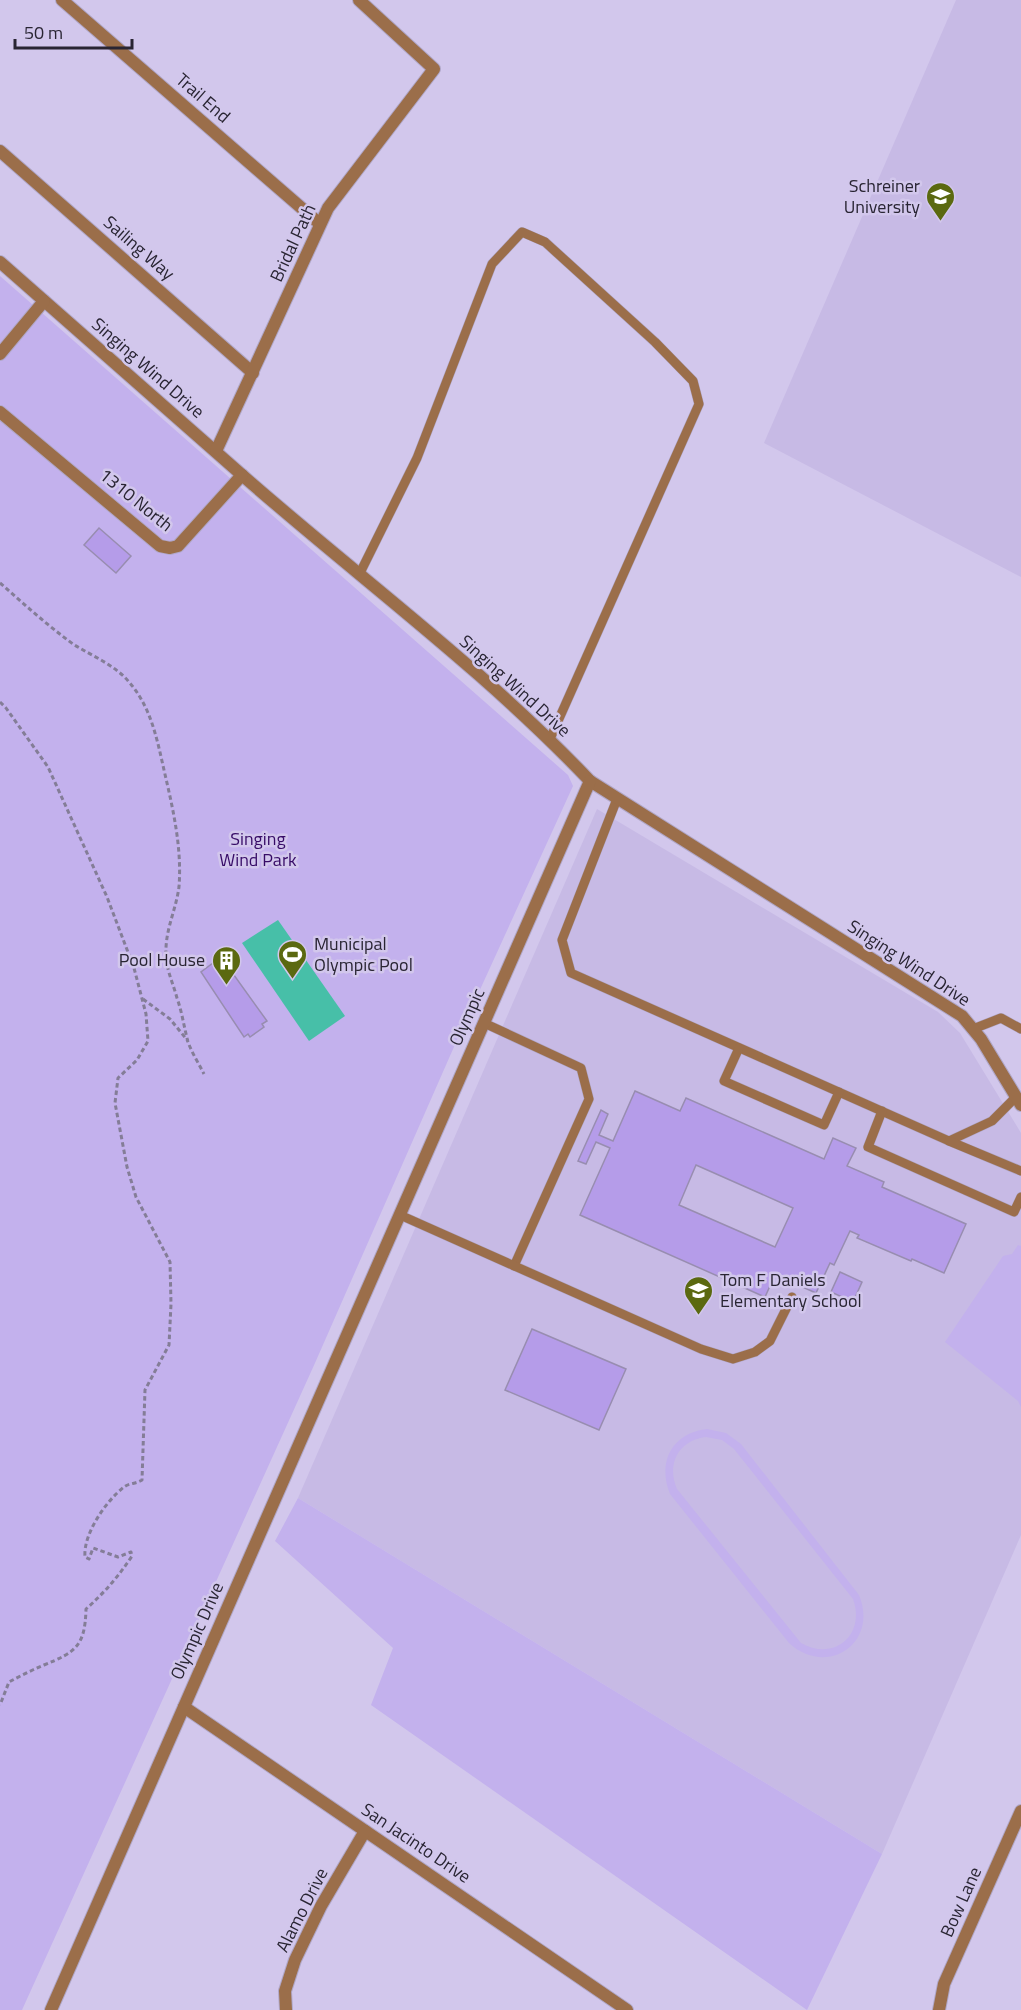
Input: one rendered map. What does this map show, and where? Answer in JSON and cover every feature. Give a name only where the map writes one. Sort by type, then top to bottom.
[{"type":"street","name":"Trail End","points":[[63,0],[320,224]]},
{"type":"street","name":"Bridal Path","points":[[216,451],[328,208],[434,69],[359,0]]},
{"type":"street","name":"Sailing Way","points":[[0,151],[253,373]]},
{"type":"street","name":"Singing Wind Drive","points":[[0,262],[242,475],[360,573],[550,739],[590,781],[962,1016],[981,1039],[1018,1101]]},
{"type":"street","points":[[0,354],[44,301]]},
{"type":"street","name":"1310 North","points":[[0,412],[160,546],[170,548],[178,546],[242,475]]},
{"type":"street","name":"Olympic","points":[[376,1267],[590,781]]},
{"type":"street","name":"Olympic Drive","points":[[51,2010],[376,1267]]},
{"type":"street","name":"San Jacinto Drive","points":[[184,1707],[627,2010]]},
{"type":"street","name":"Bow Lane","points":[[939,2010],[944,1984],[1021,1811]]},
{"type":"street","name":"Alamo Drive","points":[[286,2010],[285,1991],[295,1960],[321,1906],[365,1831]]},
{"type":"lane","points":[[360,573],[417,458],[492,264],[522,232],[545,242],[693,381],[699,404],[550,739]]},
{"type":"lane","points":[[617,799],[562,940],[571,974],[1021,1172]]},
{"type":"lane","points":[[973,1029],[1001,1018],[1021,1029]]},
{"type":"lane","points":[[484,1023],[581,1068],[589,1099],[514,1266]]},
{"type":"lane","points":[[739,1048],[724,1081],[814,1121],[824,1125],[839,1092]]},
{"type":"lane","points":[[949,1141],[992,1121],[1018,1101]]},
{"type":"lane","points":[[882,1111],[868,1147],[1014,1212],[1021,1197]]},
{"type":"lane","points":[[400,1215],[701,1349],[733,1359],[755,1352],[770,1341],[792,1297]]},
{"type":"path","points":[[0,583],[74,645],[109,665],[129,681],[142,700],[151,721],[158,741],[178,836],[178,888],[175,910],[166,936],[166,956],[189,1043]]},
{"type":"path","points":[[0,702],[48,767],[107,897],[134,968],[146,1014],[148,1041],[137,1060],[118,1078],[115,1103],[127,1167],[136,1197],[170,1262],[171,1304],[169,1345],[145,1390],[142,1480],[126,1486],[99,1514],[84,1546],[86,1557],[89,1559],[93,1548],[118,1557],[131,1552],[132,1556],[120,1574],[86,1609],[85,1630],[79,1645],[62,1658],[9,1682],[0,1705]]},
{"type":"path","points":[[142,999],[170,1018],[189,1043],[204,1074]]},
{"type":"shaded area","name":"Schreiner University","points":[[956,0],[1021,0],[1021,577],[764,443]]},
{"type":"shaded area","name":"Tom F Daniels Elementary School","points":[[597,809],[938,1012],[960,1033],[1021,1133],[1021,1535],[882,1854],[298,1498]]},
{"type":"shaded area","name":"Municipal Olympic Pool","points":[[278,920],[345,1016],[309,1041],[242,943]]},
{"type":"green space","name":"Singing Wind Park","points":[[0,276],[568,775],[573,786],[22,2010],[0,2010]]},
{"type":"green space","points":[[1018,1245],[1021,1246],[1021,1407],[1018,1401],[945,1342],[1003,1256],[1012,1254]]},
{"type":"green space","points":[[707,1429],[726,1433],[741,1444],[859,1595],[863,1612],[862,1628],[856,1641],[846,1650],[833,1656],[819,1657],[804,1653],[789,1643],[670,1494],[665,1471],[667,1460],[676,1443],[695,1432]],"holes":[[[706,1437],[722,1440],[734,1449],[853,1599],[856,1612],[855,1624],[851,1634],[844,1642],[825,1649],[813,1648],[801,1643],[677,1489],[674,1480],[674,1462],[682,1448],[697,1439]]]},
{"type":"green space","points":[[298,1498],[882,1854],[807,2010],[371,1705],[393,1648],[275,1541]]},
{"type":"building","points":[[99,528],[131,556],[116,573],[84,545]]},
{"type":"building","name":"Pool House","points":[[221,957],[267,1021],[262,1024],[264,1027],[250,1037],[248,1034],[244,1037],[201,972]]},
{"type":"building","points":[[635,1091],[680,1111],[686,1098],[824,1159],[833,1138],[856,1148],[847,1166],[884,1182],[882,1187],[966,1224],[944,1273],[857,1238],[859,1235],[850,1231],[834,1265],[830,1263],[816,1293],[775,1275],[765,1297],[580,1215],[610,1148],[596,1142],[586,1164],[578,1161],[601,1110],[608,1114],[599,1135],[613,1141]],"holes":[[[696,1165],[793,1208],[775,1247],[679,1205]]]},
{"type":"building","points":[[840,1272],[862,1282],[853,1302],[831,1292]]},
{"type":"building","points":[[532,1329],[626,1369],[599,1430],[505,1390]]},
{"type":"place","name":"Schreiner University","points":[[941,222]]},
{"type":"place","name":"Municipal Olympic Pool","points":[[293,980]]},
{"type":"place","name":"Pool House","points":[[226,986]]},
{"type":"place","name":"Tom F Daniels Elementary School","points":[[699,1316]]}]
